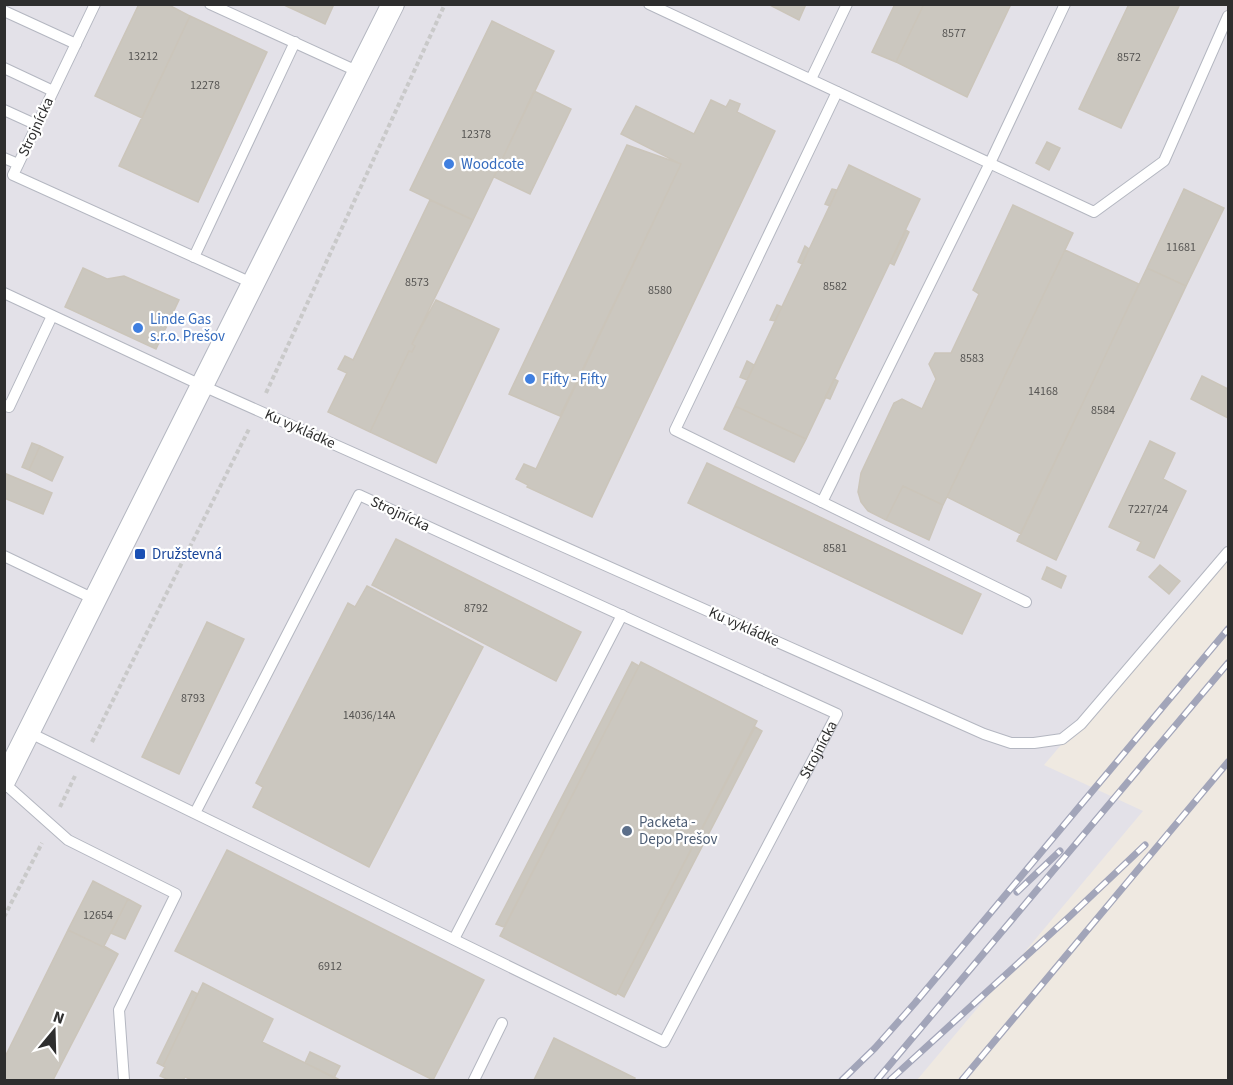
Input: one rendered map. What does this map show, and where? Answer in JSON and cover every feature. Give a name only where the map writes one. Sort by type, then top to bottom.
[{"type":"street","points":[[4,782],[393,4]]},
{"type":"lane","name":"Strojnícka","points":[[94,4],[14,175],[254,284]]},
{"type":"lane","points":[[210,4],[359,72]]},
{"type":"lane","points":[[649,4],[672,9],[837,92],[1094,212],[1164,161],[1228,16]]},
{"type":"lane","points":[[811,79],[847,4]]},
{"type":"lane","points":[[822,502],[990,163],[1065,4]]},
{"type":"lane","points":[[4,11],[76,44]]},
{"type":"lane","points":[[194,257],[295,42]]},
{"type":"lane","points":[[4,68],[53,91]]},
{"type":"lane","points":[[837,92],[675,430],[1026,602]]},
{"type":"lane","points":[[4,110],[37,125]]},
{"type":"lane","points":[[4,158],[18,165]]},
{"type":"lane","name":"Ku vykládke","points":[[4,293],[258,411],[973,729],[1011,743],[1062,739],[1081,724],[1228,552]]},
{"type":"lane","points":[[4,405],[9,407],[52,316]]},
{"type":"lane","name":"Strojnícka","points":[[28,732],[664,1042],[837,714],[359,495],[195,813]]},
{"type":"lane","points":[[4,556],[94,599]]},
{"type":"lane","points":[[454,939],[622,615]]},
{"type":"lane","points":[[4,782],[68,840],[176,894],[119,1010],[124,1080]]},
{"type":"lane","points":[[474,1080],[502,1023]]},
{"type":"path","points":[[4,917],[258,411],[445,4]]},
{"type":"shaded area","points":[[5,5],[1228,5],[1228,548],[1044,765],[1143,811],[917,1080],[5,1080]]},
{"type":"building","points":[[139,4],[167,4],[190,16],[142,118],[95,96]]},
{"type":"building","points":[[282,4],[334,4],[325,24]]},
{"type":"building","points":[[768,4],[806,4],[799,20]]},
{"type":"building","points":[[895,4],[924,4],[896,62],[872,52]]},
{"type":"building","points":[[924,4],[1011,4],[967,97],[896,62]]},
{"type":"building","points":[[1129,4],[1180,4],[1121,128],[1079,109]]},
{"type":"building","points":[[190,16],[267,52],[198,202],[119,166]]},
{"type":"building","points":[[492,21],[554,51],[473,220],[410,190]]},
{"type":"building","points":[[534,91],[571,109],[530,194],[494,177]]},
{"type":"building","points":[[711,100],[726,107],[730,100],[740,104],[737,112],[775,131],[592,517],[527,487],[528,485],[516,479],[524,464],[536,469],[681,164],[621,134],[636,106],[694,134]]},
{"type":"building","points":[[1047,142],[1060,148],[1049,170],[1036,163]]},
{"type":"building","points":[[627,145],[681,164],[560,416],[509,394]]},
{"type":"building","points":[[849,165],[920,199],[806,439],[735,406]]},
{"type":"building","points":[[832,189],[837,190],[830,206],[825,204]]},
{"type":"building","points":[[1184,189],[1224,208],[1186,286],[1147,268]]},
{"type":"building","points":[[430,200],[473,220],[412,344],[415,346],[412,352],[409,351],[370,432],[328,412],[347,373],[338,369],[345,356],[353,360]]},
{"type":"building","points":[[1013,205],[1073,233],[943,505],[903,486],[886,520],[868,511],[861,502],[858,492],[861,473],[894,403],[902,399],[922,409],[936,379],[929,364],[935,353],[951,353],[979,294],[973,290]]},
{"type":"building","points":[[906,230],[909,232],[894,265],[890,263]]},
{"type":"building","points":[[805,246],[809,249],[802,264],[798,262]]},
{"type":"building","points":[[1065,250],[1139,284],[1021,534],[947,497]]},
{"type":"building","name":"Linde Gas s.r.o. Prešov","points":[[83,268],[107,279],[124,276],[179,300],[156,349],[65,307]]},
{"type":"building","points":[[1147,268],[1186,286],[1056,560],[1017,541]]},
{"type":"building","points":[[436,300],[499,329],[436,463],[370,432]]},
{"type":"building","points":[[777,305],[782,307],[775,321],[770,320]]},
{"type":"building","points":[[747,361],[754,365],[747,380],[740,377]]},
{"type":"building","points":[[1202,376],[1228,389],[1228,418],[1191,399]]},
{"type":"building","points":[[834,379],[838,381],[830,399],[825,397]]},
{"type":"building","points":[[735,406],[806,439],[794,462],[724,429]]},
{"type":"building","points":[[1150,441],[1175,453],[1163,479],[1186,491],[1154,558],[1137,550],[1141,542],[1109,527]]},
{"type":"building","points":[[32,443],[40,446],[29,470],[22,467]]},
{"type":"building","points":[[40,446],[63,457],[52,481],[29,470]]},
{"type":"building","points":[[707,463],[981,594],[962,634],[688,503]]},
{"type":"building","points":[[4,473],[52,493],[43,514],[4,498]]},
{"type":"building","points":[[903,486],[943,505],[929,540],[886,520]]},
{"type":"building","points":[[396,539],[581,632],[556,681],[372,585]]},
{"type":"building","points":[[1160,565],[1180,581],[1169,594],[1149,577]]},
{"type":"building","points":[[1047,567],[1066,576],[1061,588],[1042,579]]},
{"type":"building","points":[[367,586],[483,647],[369,867],[253,807],[263,787],[256,783],[348,603],[355,607]]},
{"type":"building","points":[[207,622],[244,639],[179,774],[142,757]]},
{"type":"building","points":[[632,662],[639,666],[504,927],[496,924]]},
{"type":"building","name":"Packeta - Depo Prešov","points":[[641,662],[757,721],[616,995],[500,936]]},
{"type":"building","points":[[755,727],[762,731],[624,997],[617,993]]},
{"type":"building","points":[[227,850],[484,980],[433,1080],[175,951]]},
{"type":"building","points":[[93,881],[128,899],[104,946],[118,954],[68,930]]},
{"type":"building","points":[[128,899],[141,906],[125,939],[111,933]]},
{"type":"building","points":[[68,930],[118,954],[53,1080],[4,1080],[4,1059]]},
{"type":"building","points":[[203,983],[273,1019],[262,1042],[340,1080],[192,1080],[185,1077],[183,1080],[169,1080],[160,1076]]},
{"type":"building","points":[[192,991],[198,994],[163,1066],[157,1063]]},
{"type":"building","points":[[554,1038],[635,1078],[634,1080],[534,1080]]},
{"type":"building","points":[[310,1052],[340,1066],[334,1078],[305,1063]]},
{"type":"railway","points":[[842,1080],[875,1048],[915,1003],[1228,629]]},
{"type":"railway","points":[[877,1080],[1228,663]]},
{"type":"railway","points":[[962,1080],[1228,762]]},
{"type":"railway","points":[[890,1080],[1145,845]]},
{"type":"railway","points":[[1017,892],[1060,851]]},
{"type":"place","name":"Woodcote","points":[[449,164]]},
{"type":"place","name":"Linde Gas s.r.o. Prešov","points":[[138,328]]},
{"type":"place","name":"Fifty - Fifty","points":[[530,379]]},
{"type":"place","name":"Družstevná","points":[[140,554]]},
{"type":"place","name":"Packeta - Depo Prešov","points":[[627,831]]}]
